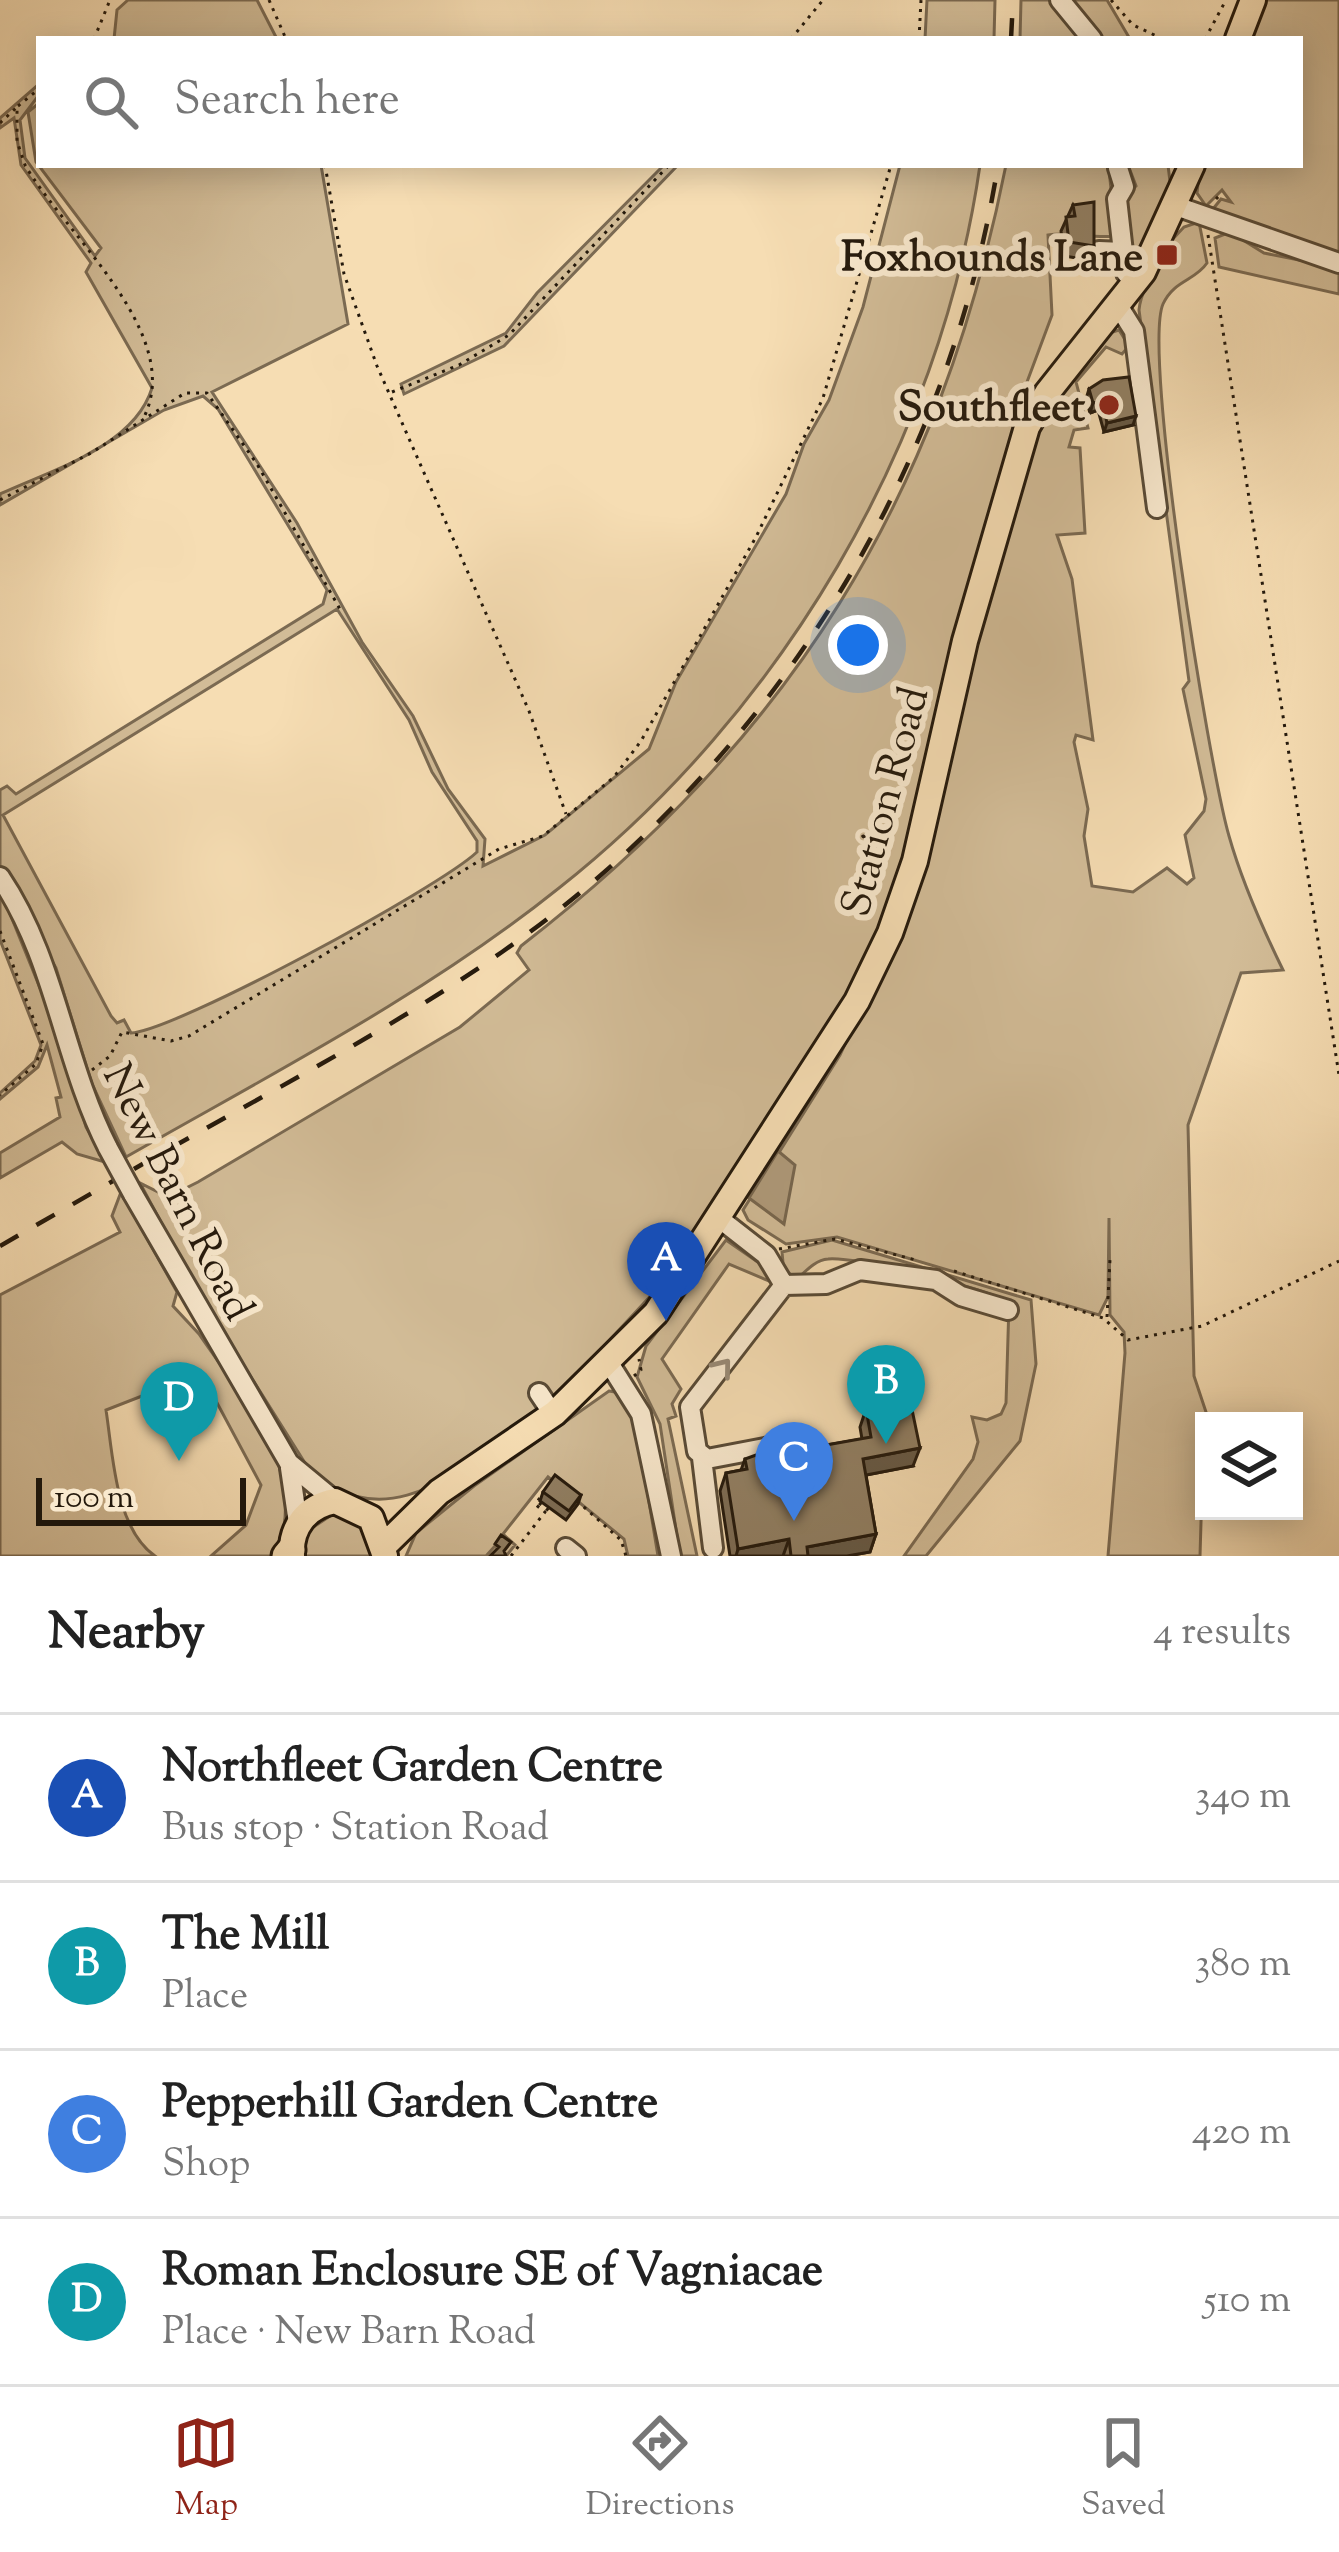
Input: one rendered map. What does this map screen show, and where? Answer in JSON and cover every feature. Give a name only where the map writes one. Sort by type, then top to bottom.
[{"type":"main road","points":[[1239,36],[1253,0]]},
{"type":"main road","name":"Station Road","points":[[384,1551],[546,1404],[609,1363],[673,1292],[857,1001],[898,912],[965,641],[1033,413],[1136,282],[1191,168]]},
{"type":"main road","name":"Station Road","points":[[346,1505],[398,1506],[457,1488]]},
{"type":"main road","points":[[292,1546],[310,1510],[346,1505],[373,1521],[384,1551]]},
{"type":"street","points":[[1060,0],[1090,36]]},
{"type":"street","points":[[1118,168],[1124,187],[1117,198],[1126,273],[1136,282]]},
{"type":"street","points":[[1205,217],[1218,197]]},
{"type":"street","points":[[1176,206],[1339,263]]},
{"type":"street","points":[[1099,251],[1123,251]]},
{"type":"street","points":[[1119,308],[1134,331],[1157,508]]},
{"type":"street","name":"New Barn Road","points":[[0,877],[39,948],[78,1076],[133,1194],[290,1463],[346,1505]]},
{"type":"street","points":[[720,1219],[768,1257],[784,1285]]},
{"type":"street","points":[[784,1285],[826,1284],[860,1270],[936,1280],[961,1296],[1007,1310]]},
{"type":"street","points":[[712,1548],[702,1458],[690,1407],[784,1285]]},
{"type":"street","points":[[609,1363],[641,1414],[671,1556]]},
{"type":"street","points":[[702,1458],[796,1442]]},
{"type":"street","name":"New Barn Road","points":[[290,1463],[292,1546]]},
{"type":"path","points":[[95,36],[110,0]]},
{"type":"path","points":[[269,0],[285,36]]},
{"type":"path","points":[[793,36],[823,0]]},
{"type":"path","points":[[919,36],[921,0]]},
{"type":"path","points":[[1111,0],[1133,25],[1157,36]]},
{"type":"path","points":[[1207,36],[1226,0]]},
{"type":"path","points":[[0,123],[36,91]]},
{"type":"path","points":[[17,107],[22,160],[119,295],[150,352],[155,390],[144,419]]},
{"type":"path","points":[[326,168],[344,274],[389,394],[529,711],[567,816]]},
{"type":"path","points":[[389,394],[474,357],[509,335],[666,168]]},
{"type":"path","points":[[88,1078],[110,1056],[122,1032],[171,1041],[188,1036],[499,849],[543,836],[631,757],[756,537],[823,398],[891,168]]},
{"type":"path","points":[[1205,217],[1339,1076]]},
{"type":"path","points":[[0,500],[188,392],[212,398],[340,609]]},
{"type":"path","points":[[0,931],[43,1044],[36,1064],[0,1095]]},
{"type":"path","points":[[768,1257],[788,1246],[830,1238],[919,1261]]},
{"type":"path","points":[[1106,1319],[1110,1259]]},
{"type":"path","points":[[940,1267],[1106,1319],[1126,1340],[1198,1327],[1339,1262]]},
{"type":"path","points":[[537,1502],[549,1484]]},
{"type":"path","points":[[565,1492],[620,1539],[626,1556]]},
{"type":"path","points":[[537,1502],[553,1514]]},
{"type":"path","points":[[511,1556],[544,1512],[537,1502]]},
{"type":"shaded area","points":[[128,0],[257,0],[275,36],[114,36],[117,10]]},
{"type":"shaded area","points":[[927,0],[995,0],[994,36],[925,36]]},
{"type":"shaded area","points":[[1021,0],[1049,0],[1081,36],[1020,36]]},
{"type":"shaded area","points":[[1067,0],[1107,0],[1128,36],[1097,36]]},
{"type":"shaded area","points":[[1261,0],[1339,0],[1339,258],[1225,217],[1213,209],[1221,199],[1231,202],[1222,190],[1206,206],[1197,193],[1200,168],[1303,168],[1303,36],[1246,36]]},
{"type":"shaded area","points":[[36,87],[36,99],[20,120],[25,158],[95,256],[101,248],[41,168],[322,168],[348,324],[212,392],[297,523],[362,642],[413,716],[448,789],[485,839],[483,866],[545,835],[649,749],[676,682],[786,494],[804,444],[829,400],[863,307],[899,168],[979,168],[960,269],[929,371],[888,471],[838,566],[779,656],[713,741],[639,818],[509,927],[348,1031],[126,1157],[92,1084],[56,968],[0,866],[0,790],[7,786],[16,794],[323,604],[327,590],[218,409],[203,396],[164,410],[97,449],[128,426],[152,388],[86,272],[91,263],[21,165],[14,118],[0,128],[0,118]],"holes":[[[337,609],[409,720],[432,772],[477,841],[477,852],[362,925],[250,984],[131,1033],[124,1020],[117,1023],[111,1016],[3,815]]]},
{"type":"shaded area","points":[[36,105],[36,162],[28,112]]},
{"type":"shaded area","points":[[661,168],[675,168],[504,346],[404,394],[401,384],[506,333],[537,293]]},
{"type":"shaded area","points":[[1005,168],[1113,168],[1109,170],[1116,236],[1048,235],[1052,315],[1024,390],[1036,397],[879,950],[670,1275],[552,1402],[538,1383],[531,1386],[538,1413],[425,1489],[396,1498],[366,1498],[335,1488],[302,1466],[305,1463],[202,1299],[140,1183],[168,1197],[198,1182],[460,1027],[529,970],[517,953],[521,946],[617,866],[701,783],[775,696],[840,603],[894,505],[940,399],[977,286]]},
{"type":"shaded area","points":[[1129,168],[1168,168],[1171,190],[1136,268],[1130,263],[1125,198],[1136,186]]},
{"type":"shaded area","points":[[1199,222],[1207,263],[1163,304],[1159,338],[1169,476],[1194,650],[1229,836],[1283,970],[1241,973],[1188,1125],[1194,1376],[1206,1412],[1195,1412],[1195,1520],[1201,1520],[1200,1556],[1108,1556],[1125,1353],[1124,1332],[1110,1315],[1109,1218],[1108,1297],[1099,1315],[837,1237],[786,1244],[748,1220],[743,1210],[840,1055],[878,973],[1028,438],[1106,334],[1119,330],[1129,346],[1122,354],[1106,347],[1076,382],[1088,428],[1074,430],[1069,447],[1080,448],[1085,533],[1057,535],[1072,579],[1093,740],[1076,735],[1074,742],[1088,809],[1084,836],[1092,886],[1133,892],[1167,868],[1187,884],[1194,878],[1185,835],[1204,811],[1206,799],[1183,689],[1189,681],[1139,310],[1170,242],[1184,227]]},
{"type":"shaded area","points":[[1230,232],[1264,253],[1339,268],[1339,294],[1219,267],[1215,238]]},
{"type":"shaded area","points":[[84,456],[0,505],[0,494]]},
{"type":"shaded area","points":[[0,889],[40,988],[47,993],[86,1127],[105,1162],[77,1154],[62,1142],[0,1178],[0,1153],[60,1117],[56,1098],[61,1097],[47,1045],[38,1067],[0,1099],[0,1093],[35,1061],[41,1045],[0,940]]},
{"type":"shaded area","points":[[778,1151],[795,1165],[784,1224],[749,1198]]},
{"type":"shaded area","points":[[121,1192],[177,1292],[173,1306],[199,1334],[268,1439],[285,1495],[284,1525],[275,1556],[211,1556],[246,1525],[261,1485],[201,1373],[106,1410],[124,1509],[131,1528],[155,1556],[0,1556],[0,1295],[120,1232],[112,1216]]},
{"type":"shaded area","points":[[726,1240],[762,1265],[769,1281],[729,1264],[662,1359],[681,1389],[672,1404],[676,1416],[668,1419],[697,1556],[680,1556],[660,1424],[637,1377],[646,1346]]},
{"type":"shaded area","points":[[832,1240],[1031,1300],[1036,1364],[1020,1441],[926,1556],[904,1556],[973,1459],[978,1442],[972,1417],[987,1420],[1001,1414],[1006,1403],[1009,1304],[951,1282],[843,1259],[819,1261],[797,1279],[784,1274],[782,1252]]},
{"type":"shaded area","points":[[609,1391],[621,1393],[637,1429],[658,1556],[628,1556],[624,1539],[548,1477],[503,1534],[515,1545],[507,1555],[495,1546],[486,1556],[406,1556],[416,1533]]},
{"type":"shaded area","points":[[333,1514],[365,1526],[374,1556],[300,1556],[303,1534]]},
{"type":"building","points":[[1094,202],[1094,246],[1069,242],[1066,217],[1075,216],[1073,205]]},
{"type":"building","name":"Southfleet","points":[[1129,377],[1136,416],[1107,423],[1102,401],[1093,403],[1089,389],[1103,380]]},
{"type":"building","points":[[910,1400],[920,1448],[863,1459],[876,1534],[807,1547],[808,1556],[791,1556],[789,1539],[738,1549],[726,1473],[747,1469],[745,1459],[767,1451],[786,1447],[789,1461],[817,1456],[815,1447],[871,1437],[866,1409]]},
{"type":"building","points":[[555,1475],[581,1495],[569,1511],[543,1492]]},
{"type":"building","points":[[501,1535],[511,1542],[506,1556],[490,1556],[499,1547],[495,1544]]},
{"type":"railway","points":[[1011,36],[1013,0]]},
{"type":"railway","points":[[134,1169],[367,1038],[502,952],[597,879],[683,796],[761,706],[830,609],[888,505],[936,396],[973,282],[997,168]]},
{"type":"railway","points":[[0,1246],[113,1181]]},
{"type":"place","name":"Foxhounds Lane","points":[[1167,255]]},
{"type":"place","name":"Southfleet","points":[[1109,405]]},
{"type":"place","name":"Northfleet Garden Centre","points":[[666,1321]]},
{"type":"place","name":"The Mill","points":[[886,1444]]},
{"type":"place","name":"Roman Enclosure SE of Vagniacae","points":[[179,1461]]},
{"type":"place","name":"Pepperhill Garden Centre","points":[[794,1521]]}]
